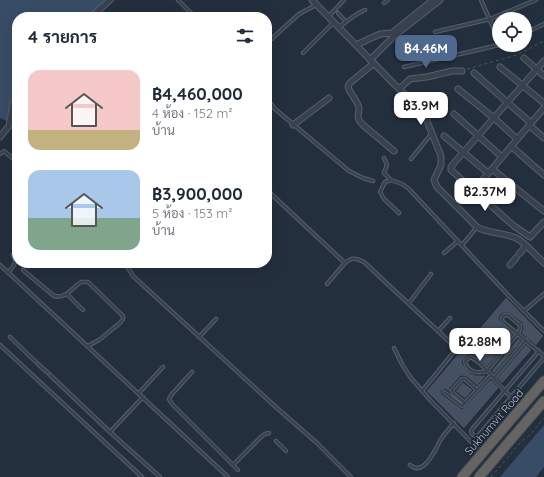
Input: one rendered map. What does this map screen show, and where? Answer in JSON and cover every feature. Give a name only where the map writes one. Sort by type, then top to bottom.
[{"type":"highway","name":"Sukhumvit Road","points":[[462,477],[544,382]]},
{"type":"highway","points":[[479,477],[544,401]]},
{"type":"street","points":[[97,12],[110,0]]},
{"type":"street","points":[[312,0],[333,23],[423,111],[441,156],[441,165],[435,175],[434,183],[477,227],[485,231],[518,238],[544,263]]},
{"type":"street","points":[[356,45],[380,34],[392,33],[433,0]]},
{"type":"street","points":[[394,151],[363,126],[359,120],[359,106],[348,87],[349,84],[372,62],[394,36],[440,0]]},
{"type":"street","points":[[524,58],[544,76]]},
{"type":"street","points":[[544,61],[451,167],[451,170],[514,226],[530,237],[544,222]]},
{"type":"street","points":[[500,67],[544,103]]},
{"type":"street","points":[[399,89],[410,78],[427,77],[452,71],[462,71]]},
{"type":"street","points":[[474,73],[507,102],[544,138]]},
{"type":"street","points":[[458,89],[517,139]]},
{"type":"street","points":[[293,125],[329,98]]},
{"type":"street","points":[[474,190],[544,108]]},
{"type":"street","points":[[0,137],[9,126],[12,110]]},
{"type":"street","points":[[454,114],[502,157]]},
{"type":"street","points":[[444,136],[463,153],[544,211]]},
{"type":"street","points":[[511,146],[544,175]]},
{"type":"street","points":[[510,265],[526,246]]},
{"type":"lane","points":[[178,0],[190,12]]},
{"type":"lane","points":[[328,17],[344,0]]},
{"type":"lane","points":[[384,3],[388,0]]},
{"type":"lane","points":[[481,0],[492,24]]},
{"type":"lane","points":[[435,32],[490,19],[536,0]]},
{"type":"lane","points":[[272,38],[299,14],[316,5]]},
{"type":"lane","points":[[338,28],[365,10]]},
{"type":"lane","points":[[338,13],[346,22]]},
{"type":"lane","points":[[303,53],[333,23]]},
{"type":"lane","points":[[532,30],[544,24]]},
{"type":"lane","points":[[404,67],[492,47]]},
{"type":"lane","points":[[272,105],[293,125],[349,171],[372,181]]},
{"type":"lane","points":[[411,159],[433,133]]},
{"type":"lane","points":[[0,154],[4,151],[12,158]]},
{"type":"lane","points":[[384,158],[387,165],[384,173],[390,180]]},
{"type":"lane","points":[[399,213],[384,199],[380,192],[385,182],[390,180],[397,181],[409,189],[544,331]]},
{"type":"lane","points":[[272,195],[345,263]]},
{"type":"lane","points":[[462,245],[477,227]]},
{"type":"lane","points":[[444,253],[458,241]]},
{"type":"lane","points":[[327,284],[350,259],[355,258],[364,262],[454,346],[455,349],[453,354],[422,391]]},
{"type":"lane","points":[[0,265],[228,477]]},
{"type":"lane","points":[[8,273],[12,267]]},
{"type":"lane","points":[[128,268],[133,276],[317,443],[351,477]]},
{"type":"lane","points":[[23,270],[54,296],[61,297],[81,282],[88,282],[123,316],[120,323],[99,340],[88,346]]},
{"type":"lane","points":[[409,303],[431,274]]},
{"type":"lane","points":[[67,294],[83,310]]},
{"type":"lane","points":[[524,311],[544,294]]},
{"type":"lane","points":[[524,405],[512,397],[505,392],[491,374],[487,371],[474,358],[470,357],[465,361],[467,367],[475,373],[480,374],[487,371],[518,333],[520,329],[520,325],[508,315],[504,315],[502,321],[518,333],[539,351],[544,357],[512,397],[478,436],[472,434],[471,431],[473,428],[505,392],[539,351]]},
{"type":"lane","points":[[438,330],[450,318]]},
{"type":"lane","points":[[199,337],[216,319]]},
{"type":"lane","points":[[10,337],[110,432],[160,477]]},
{"type":"lane","points":[[494,378],[526,340]]},
{"type":"lane","points":[[0,344],[142,477]]},
{"type":"lane","points":[[394,348],[407,373],[422,391],[483,454]]},
{"type":"lane","points":[[139,393],[163,367]]},
{"type":"lane","points":[[192,372],[169,399],[172,404],[238,470]]},
{"type":"lane","points":[[444,392],[460,406],[462,406],[491,374]]},
{"type":"lane","points":[[465,403],[453,393],[452,390],[462,379],[465,379],[477,390]]},
{"type":"lane","points":[[110,432],[143,397]]},
{"type":"lane","points":[[410,465],[412,468],[418,469],[423,467],[432,456],[440,440],[454,423]]},
{"type":"lane","points":[[233,465],[262,436],[269,433]]},
{"type":"lane","points":[[276,441],[286,451]]},
{"type":"path","points":[[462,71],[517,55],[544,41]]},
{"type":"path","points":[[491,477],[544,418]]},
{"type":"water","points":[[0,0],[110,0],[97,12],[12,12],[12,115],[10,122],[0,118]]},
{"type":"water","points":[[544,425],[544,467],[536,477],[500,477]]},
{"type":"building","points":[[506,297],[544,336],[536,346],[521,333],[523,329],[522,323],[509,313],[502,313],[499,318],[500,322],[514,334],[487,367],[471,354],[462,361],[469,372],[476,375],[487,375],[477,386],[467,377],[461,376],[450,388],[450,393],[445,389],[441,391],[442,394],[462,409],[491,379],[499,388],[464,429],[426,391]]},
{"type":"building","points":[[518,338],[522,341],[494,374],[491,371]]},
{"type":"building","points":[[526,344],[532,350],[502,384],[497,378]]},
{"type":"building","points":[[463,382],[473,390],[465,399],[455,391]]}]
